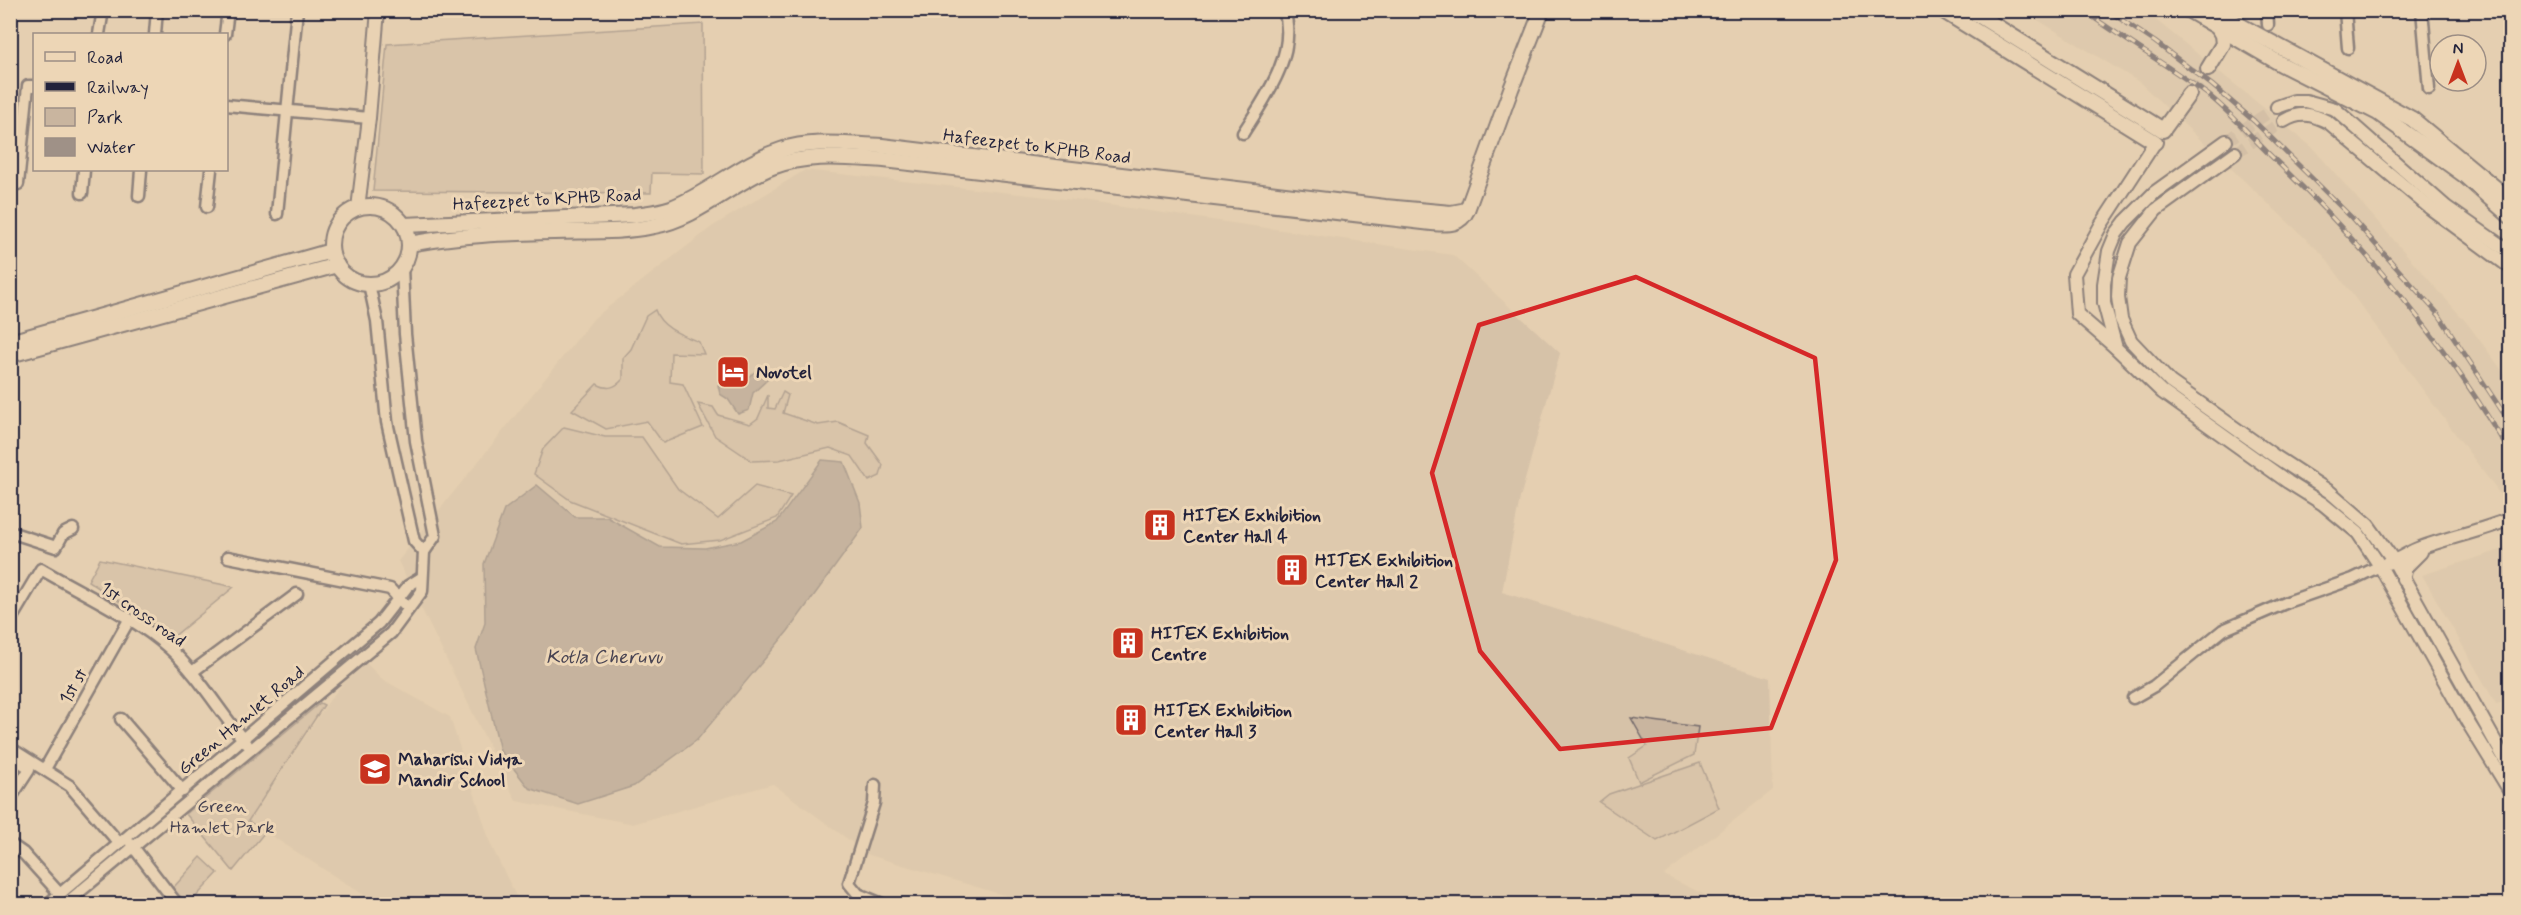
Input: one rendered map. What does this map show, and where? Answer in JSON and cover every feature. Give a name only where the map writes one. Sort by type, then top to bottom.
[{"type":"main road","points":[[409,244],[457,235],[612,230],[655,226],[688,215],[771,167],[805,158],[823,157],[896,161],[1432,223],[1454,223],[1461,220],[1467,210],[1510,89],[1542,10]]},
{"type":"main road","points":[[1942,10],[2155,142]]},
{"type":"main road","points":[[1970,10],[2163,130],[2189,94]]},
{"type":"main road","points":[[2188,10],[2282,64],[2378,113],[2464,175],[2511,216]]},
{"type":"main road","points":[[2212,10],[2412,119],[2511,200]]},
{"type":"main road","points":[[2208,69],[2223,44],[2222,35],[2217,26]]},
{"type":"main road","name":"Hafeezpet to KPHB Road","points":[[404,225],[635,215],[654,212],[668,209],[690,199],[764,156],[783,149],[825,144],[882,146],[1385,207],[1450,213],[1467,210]]},
{"type":"main road","points":[[358,208],[384,209],[404,225],[409,244],[408,256],[402,267],[388,279],[369,284],[356,282],[345,275],[337,265],[332,252],[331,240],[340,220],[358,208]]},
{"type":"main road","points":[[10,342],[332,252]]},
{"type":"main road","points":[[10,355],[337,265]]},
{"type":"street","points":[[99,33],[103,10]]},
{"type":"street","points":[[154,33],[157,10]]},
{"type":"street","points":[[225,33],[228,10]]},
{"type":"street","points":[[277,214],[297,10]]},
{"type":"street","points":[[358,208],[369,118],[378,10]]},
{"type":"street","points":[[1243,133],[1269,92],[1280,68],[1289,32],[1284,10]]},
{"type":"street","points":[[2267,10],[2268,25]]},
{"type":"street","points":[[2345,10],[2348,48]]},
{"type":"street","points":[[2422,10],[2428,78]]},
{"type":"street","points":[[18,184],[28,86],[33,86]]},
{"type":"street","points":[[2277,107],[2294,101],[2306,101],[2335,109],[2446,207],[2511,252]]},
{"type":"street","points":[[228,105],[369,118]]},
{"type":"street","points":[[2284,121],[2294,115],[2305,114],[2317,116],[2328,122],[2430,208],[2511,267]]},
{"type":"street","points":[[2116,348],[2104,303],[2106,268],[2109,251],[2116,234],[2155,192],[2226,141]]},
{"type":"street","points":[[2155,142],[2101,225],[2074,274],[2077,314],[2162,392],[2269,460],[2349,507],[2368,525],[2397,561],[2403,579],[2511,768]]},
{"type":"street","points":[[2235,153],[2156,210],[2130,243],[2123,260],[2118,297],[2121,319],[2131,341],[2170,382],[2358,533],[2380,566],[2467,720],[2511,791]]},
{"type":"street","points":[[82,193],[84,171]]},
{"type":"street","points":[[139,196],[141,171]]},
{"type":"street","points":[[207,207],[211,171]]},
{"type":"street","name":"Green Hamlet Road","points":[[48,904],[63,899],[183,791],[391,633],[422,591],[424,552],[435,536],[416,441],[405,334],[402,267]]},
{"type":"street","points":[[369,284],[377,321],[387,422],[414,541],[424,552]]},
{"type":"street","points":[[2397,561],[2419,548],[2511,521]]},
{"type":"street","points":[[2133,698],[2154,686],[2223,630],[2290,601],[2353,579],[2380,566],[2406,560],[2421,552],[2511,521]]},
{"type":"street","points":[[10,532],[56,547],[63,534],[73,529]]},
{"type":"street","points":[[2403,579],[2406,567],[2421,552]]},
{"type":"street","points":[[228,557],[390,589],[410,610]]},
{"type":"street","name":"1st cross road","points":[[10,621],[41,569],[129,620],[169,648],[192,672],[247,744]]},
{"type":"street","name":"Green Hamlet Road","points":[[63,899],[247,744],[379,623],[408,586],[421,578]]},
{"type":"street","points":[[192,672],[297,594]]},
{"type":"street","name":"1st st","points":[[45,769],[129,620]]},
{"type":"street","points":[[121,719],[183,791]]},
{"type":"street","points":[[10,748],[70,786],[127,843],[177,904]]},
{"type":"street","points":[[10,756],[27,766],[28,770],[10,799]]},
{"type":"street","points":[[875,785],[874,802],[849,882],[858,894],[882,904]]},
{"type":"street","points":[[10,844],[23,853],[63,899]]},
{"type":"highlighted area","points":[[1636,277],[1815,358],[1836,560],[1771,728],[1560,749],[1480,651],[1432,473],[1479,325]]},
{"type":"shaded area","points":[[2023,11],[2145,11],[2312,147],[2467,323],[2510,381],[2510,508],[2323,255],[2139,82]]},
{"type":"shaded area","points":[[805,170],[1075,200],[1453,255],[1560,353],[1520,498],[1502,592],[1770,678],[1773,790],[1664,875],[1724,904],[1033,904],[869,855],[773,784],[633,824],[516,801],[398,561],[594,318],[713,226]]},
{"type":"shaded area","points":[[2510,547],[2510,701],[2496,704],[2422,575]]},
{"type":"shaded area","name":"Maharishi Vidya Mandir School","points":[[363,660],[382,679],[450,717],[491,845],[520,904],[378,904],[248,821],[331,698]]},
{"type":"green space","points":[[703,24],[704,174],[652,173],[651,193],[373,191],[387,44]]},
{"type":"green space","points":[[655,310],[667,326],[699,342],[704,354],[671,353],[670,382],[683,384],[703,427],[663,443],[647,421],[606,429],[572,410],[597,384],[611,387],[623,379],[623,358],[631,349],[646,316]]},
{"type":"green space","points":[[783,392],[788,395],[783,413],[818,425],[838,422],[869,435],[867,443],[883,465],[880,476],[869,481],[852,456],[830,448],[779,460],[752,461],[715,436],[698,404],[713,407],[718,415],[750,424],[758,418],[768,395],[768,408],[775,409]]},
{"type":"green space","points":[[564,427],[605,437],[642,437],[678,489],[718,519],[755,486],[791,496],[777,518],[720,540],[681,544],[570,500],[534,474],[543,449]]},
{"type":"green space","points":[[100,559],[234,587],[173,637],[88,581]]},
{"type":"green space","name":"Green Hamlet Park","points":[[320,703],[324,705],[248,821],[265,832],[233,871],[186,814]]},
{"type":"green space","points":[[1631,718],[1698,727],[1694,755],[1639,782],[1629,758],[1647,746]]},
{"type":"green space","points":[[1700,763],[1719,808],[1657,841],[1599,802],[1609,794]]},
{"type":"green space","points":[[201,857],[218,873],[189,904],[172,889]]},
{"type":"water","points":[[761,368],[766,371],[767,380],[753,393],[749,410],[738,414],[728,399],[720,394],[718,385],[723,382],[734,384]]},
{"type":"water","name":"Kotla Cheruvu","points":[[822,460],[844,462],[860,503],[863,528],[788,631],[697,740],[634,786],[578,804],[529,788],[500,751],[476,649],[485,623],[484,564],[504,510],[537,485],[575,517],[607,517],[660,547],[705,548],[741,541],[777,522]]},
{"type":"tunnel","points":[[2189,94],[2208,69]]},
{"type":"tunnel","points":[[2226,141],[2277,107]]},
{"type":"tunnel","points":[[2235,153],[2284,121]]},
{"type":"railway","points":[[2083,10],[2207,94],[2231,115],[2337,223],[2369,258],[2430,333],[2485,412],[2510,453]]},
{"type":"railway","points":[[2107,10],[2155,42],[2212,85],[2254,121],[2351,217],[2439,315],[2510,423]]},
{"type":"place","name":"Novotel","points":[[733,372]]},
{"type":"place","name":"HITEX Exhibition Center Hall 4","points":[[1160,525]]},
{"type":"place","name":"HITEX Exhibition Center Hall 2","points":[[1292,570]]},
{"type":"place","name":"HITEX Exhibition Centre","points":[[1128,643]]},
{"type":"place","name":"HITEX Exhibition Center Hall 3","points":[[1131,720]]},
{"type":"place","name":"Maharishi Vidya Mandir School","points":[[375,769]]}]
